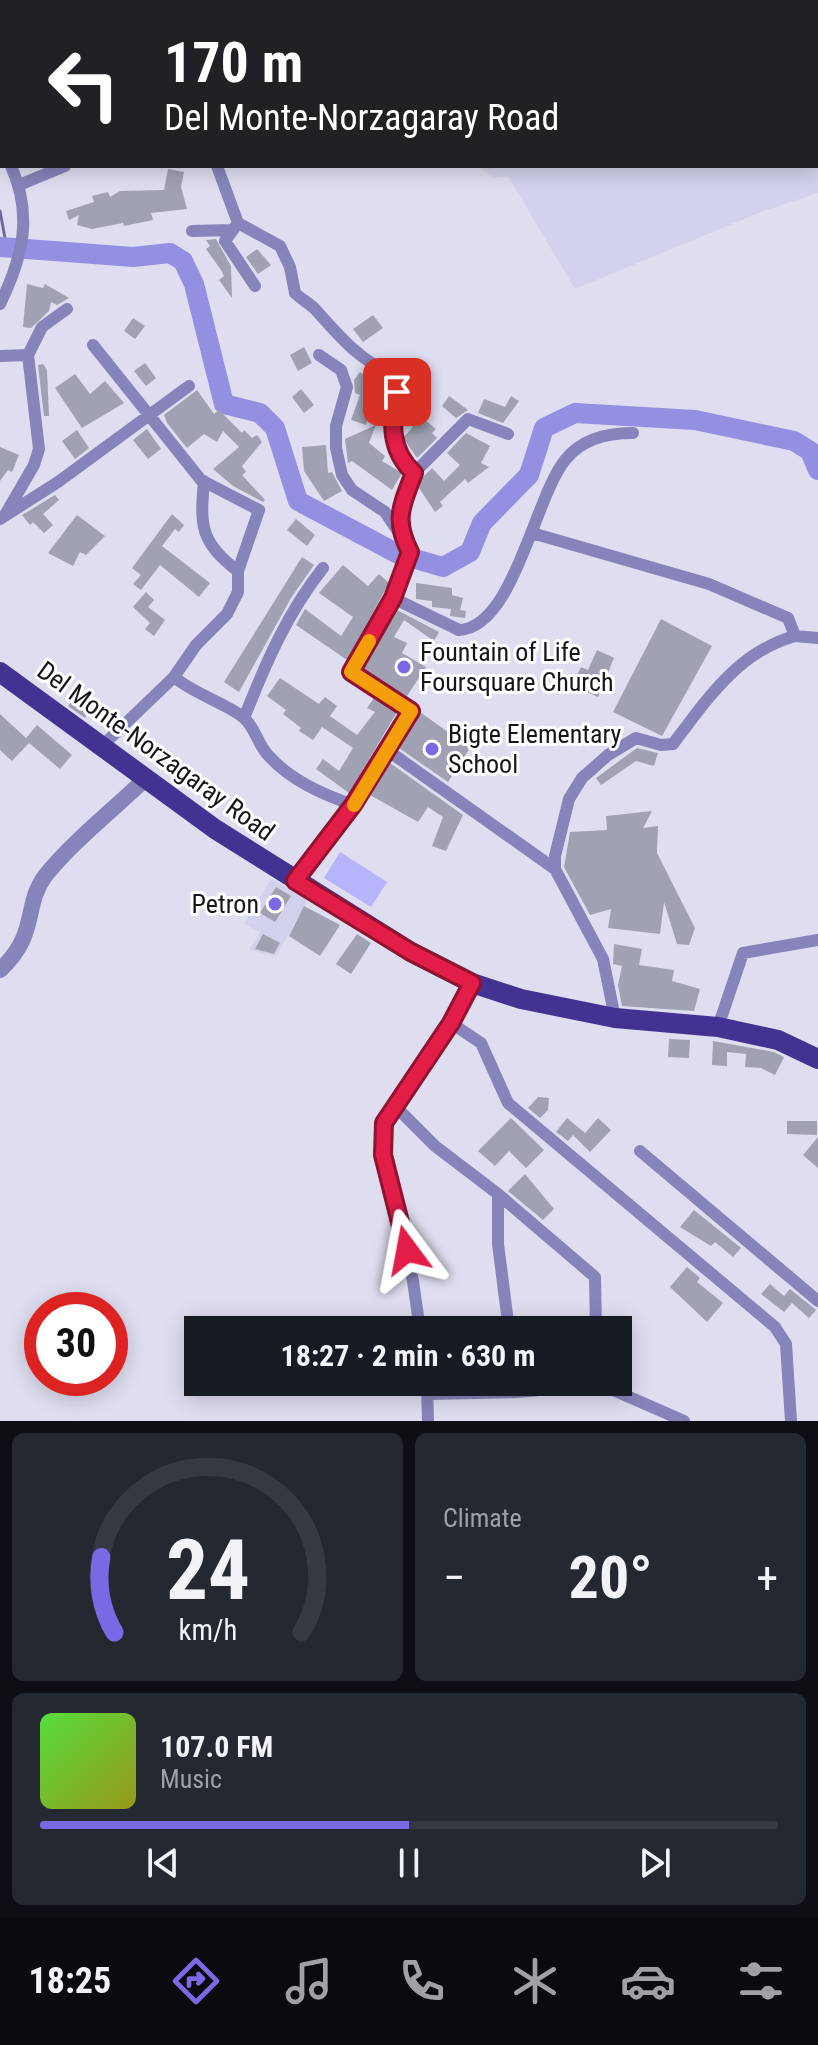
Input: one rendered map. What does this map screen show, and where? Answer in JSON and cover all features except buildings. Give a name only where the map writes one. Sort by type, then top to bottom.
[{"type":"main road","name":"Del Monte-Norzagaray Road","points":[[0,672],[144,780],[295,881],[411,952],[472,983],[521,999],[615,1018],[718,1027],[778,1040],[818,1059]]},
{"type":"street","points":[[0,304],[22,240],[24,201],[12,168]]},
{"type":"street","points":[[19,185],[60,168]]},
{"type":"street","points":[[218,168],[235,227],[226,243],[255,286]]},
{"type":"street","points":[[192,231],[235,227],[280,246],[290,267],[295,293],[313,307],[362,360],[393,375],[397,392],[390,424],[406,465],[414,473]]},
{"type":"street","points":[[1,519],[34,465],[39,449],[28,355],[42,327],[67,309]]},
{"type":"street","points":[[93,345],[204,481],[259,510],[238,571],[238,592],[227,614],[196,645],[174,677],[101,747]]},
{"type":"street","points":[[0,356],[28,355]]},
{"type":"street","points":[[295,881],[353,805],[411,711],[351,672],[403,578],[410,552],[385,512],[352,490],[342,475],[336,448],[336,426],[347,387],[341,370],[319,355]]},
{"type":"street","points":[[1,519],[58,482],[189,386]]},
{"type":"street","points":[[401,535],[398,514],[408,495],[414,473],[468,419],[508,434]]},
{"type":"street","points":[[393,598],[459,630],[480,624],[501,595],[566,458],[600,437],[633,433]]},
{"type":"street","points":[[204,481],[201,512],[204,533],[221,558],[238,571]]},
{"type":"street","points":[[532,533],[709,584],[788,618],[795,636]]},
{"type":"street","points":[[244,718],[274,646],[323,568]]},
{"type":"street","points":[[555,869],[558,833],[569,799],[582,778],[608,755],[636,738],[661,745],[673,744],[745,658],[768,644],[795,636],[818,638]]},
{"type":"street","points":[[174,677],[188,689],[244,718],[267,754],[295,777],[322,794],[353,805]]},
{"type":"street","points":[[387,750],[555,869],[603,959],[615,1018]]},
{"type":"street","points":[[0,970],[16,955],[28,935],[43,878],[144,780]]},
{"type":"street","points":[[718,1027],[743,953],[818,940]]},
{"type":"street","points":[[418,1316],[413,1281],[383,1155],[384,1123],[451,1023],[472,983]]},
{"type":"street","points":[[451,1023],[481,1043],[508,1103],[775,1327],[786,1344],[791,1421]]},
{"type":"street","points":[[394,1105],[435,1146],[498,1194],[595,1277],[596,1316]]},
{"type":"street","points":[[640,1151],[818,1301]]},
{"type":"street","points":[[498,1194],[498,1244],[507,1316]]},
{"type":"street","points":[[428,1396],[428,1421]]},
{"type":"street","points":[[625,1396],[684,1421]]},
{"type":"shaded area","points":[[480,168],[818,168],[818,193],[761,212],[575,289],[508,176],[493,178]]},
{"type":"shaded area","points":[[340,852],[387,882],[371,907],[324,878]]},
{"type":"shaded area","points":[[271,879],[308,900],[276,956],[249,950],[260,933],[244,923]]},
{"type":"waterway","points":[[0,211],[7,249]]},
{"type":"waterway","points":[[0,247],[133,257],[170,253],[183,261],[194,284],[224,404],[260,413],[275,428],[298,501],[398,554],[443,567],[470,552],[482,523],[529,475],[544,428],[575,413],[695,420],[794,441],[810,451],[818,470]]},
{"type":"slow traffic","points":[[354,805],[411,711],[351,672],[369,641]]},
{"type":"place","name":"Fountain of Life Foursquare Church","points":[[404,667]]},
{"type":"place","name":"Bigte Elementary School","points":[[432,749]]},
{"type":"place","name":"Petron","points":[[275,904]]},
{"type":"route","points":[[397,392],[390,424],[406,465],[414,473],[408,495],[398,514],[401,535],[410,552],[403,578],[351,672],[411,711],[353,805],[295,881],[411,952],[472,983],[451,1023],[384,1123],[383,1155],[407,1250]]}]
